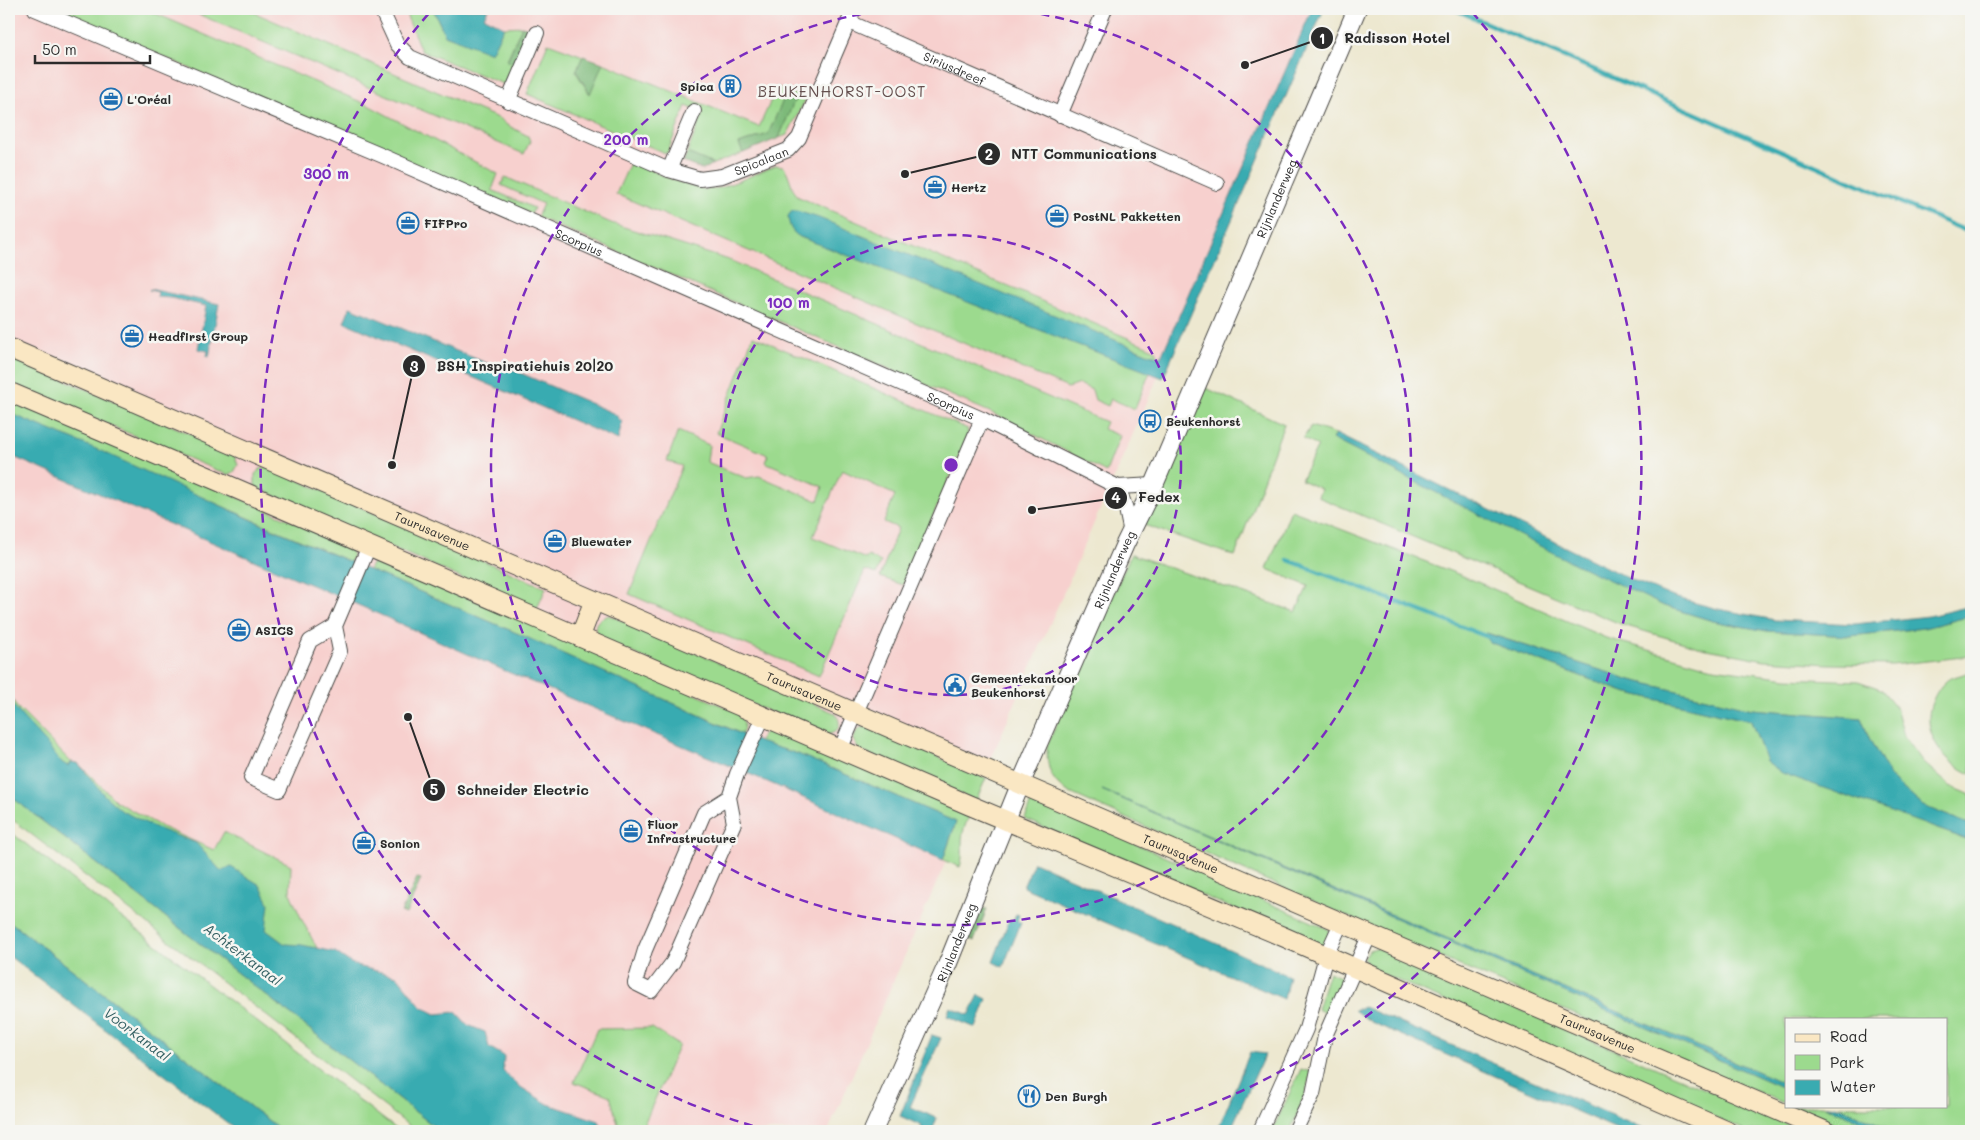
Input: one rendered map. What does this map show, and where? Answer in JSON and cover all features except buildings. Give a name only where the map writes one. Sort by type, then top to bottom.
[{"type":"main road","name":"Taurusavenue","points":[[9,348],[1825,1131]]},
{"type":"main road","points":[[9,392],[840,750],[1354,968],[1727,1131]]},
{"type":"main road","points":[[580,637],[594,601]]},
{"type":"street","name":"Scorpius","points":[[35,9],[383,156],[982,419],[1118,487],[1154,485]]},
{"type":"street","name":"Spicalaan","points":[[381,9],[397,44],[410,56],[508,101],[669,170],[700,179],[722,176],[788,150],[799,138],[854,9]]},
{"type":"street","points":[[1060,115],[1105,9]]},
{"type":"street","name":"Rijnlanderweg","points":[[874,1131],[948,963],[1020,785],[1154,485],[1357,9]]},
{"type":"street","name":"Siriusdreef","points":[[849,22],[1217,183]]},
{"type":"street","points":[[508,101],[537,33]]},
{"type":"street","points":[[669,170],[694,111]]},
{"type":"street","points":[[856,714],[982,419]]},
{"type":"street","points":[[1118,487],[1126,509],[1131,533]]},
{"type":"street","points":[[335,626],[310,641],[251,778],[280,790],[340,651],[335,626],[369,546]]},
{"type":"street","name":"Taurusavenue","points":[[840,750],[856,714]]},
{"type":"street","points":[[729,797],[704,813],[645,950],[635,983],[651,991],[673,962],[734,823],[729,797],[737,774],[763,716]]},
{"type":"street","points":[[1260,1131],[1306,1029],[1326,956],[1341,923]]},
{"type":"street","points":[[1295,1131],[1312,1094],[1325,1036],[1370,936]]},
{"type":"shaded area","points":[[9,9],[1319,9],[828,1131],[542,1131],[9,739]]},
{"type":"green space","points":[[51,9],[145,9],[368,105],[498,174],[492,190],[534,208],[531,214]]},
{"type":"green space","points":[[186,9],[246,9],[500,119],[528,136],[530,141],[524,154]]},
{"type":"green space","points":[[404,9],[433,9],[445,35],[491,52],[504,27],[522,26],[507,60],[518,65],[508,86],[421,51]]},
{"type":"green space","points":[[522,26],[535,30],[518,65],[507,61]]},
{"type":"green space","points":[[548,43],[583,56],[576,72],[589,93],[603,63],[759,127],[777,87],[806,99],[787,135],[779,138],[794,100],[768,134],[739,144],[743,153],[713,164],[687,153],[703,113],[686,106],[667,154],[527,94]]},
{"type":"green space","points":[[583,56],[603,63],[590,94],[576,71]]},
{"type":"green space","points":[[784,98],[795,99],[779,138],[743,153],[739,144],[768,134]]},
{"type":"green space","points":[[687,153],[713,164],[703,170],[683,162]]},
{"type":"green space","points":[[631,161],[684,184],[705,189],[714,189],[728,185],[776,165],[783,166],[799,197],[1156,350],[1158,356],[1013,299],[800,237],[1150,372],[1135,409],[1111,399],[1108,406],[1095,400],[1092,390],[1079,384],[1068,388],[616,194]]},
{"type":"green space","points":[[505,177],[611,223],[729,260],[1106,422],[1103,429],[1120,436],[1106,472],[992,413],[537,217],[543,204],[501,185]]},
{"type":"green space","points":[[753,336],[968,429],[967,432],[969,433],[903,585],[880,577],[898,528],[884,522],[895,495],[842,470],[813,537],[866,559],[868,556],[881,562],[876,574],[865,570],[819,676],[629,594],[682,466],[667,461],[678,431],[709,445],[707,462],[746,478],[759,476],[818,501],[823,487],[765,462],[768,455],[716,433]]},
{"type":"green space","points":[[9,356],[233,452],[238,465],[234,472],[228,475],[9,383]]},
{"type":"green space","points":[[1206,388],[1284,424],[1235,556],[1144,525]]},
{"type":"green space","points":[[9,399],[348,545],[353,555],[351,562],[9,413]]},
{"type":"green space","points":[[1311,426],[1336,434],[1332,438],[1664,606],[1713,621],[1767,631],[1850,636],[1924,628],[1971,616],[1971,656],[1892,665],[1765,660],[1702,648],[1623,625],[1318,497],[1321,489],[1301,480],[1318,446],[1303,439]]},
{"type":"green space","points":[[268,467],[546,588],[536,611],[255,487],[255,474],[260,469]]},
{"type":"green space","points":[[1291,510],[1468,578],[1606,638],[1713,668],[1787,678],[1858,681],[1881,689],[1896,707],[1904,736],[1923,762],[1950,786],[1971,795],[1971,825],[1923,806],[1891,778],[1870,740],[1861,718],[1752,709],[1631,680],[1487,633],[1489,642],[1624,692],[1751,721],[1766,761],[1971,841],[1971,1131],[1895,1131],[1842,1108],[1948,1108],[1948,1018],[1785,1018],[1785,1084],[1225,843],[1785,1089],[1785,1104],[1430,953],[1070,793],[1058,784],[1049,768],[1047,746],[1131,554],[1296,612],[1308,586],[1267,569]]},
{"type":"green space","points":[[377,561],[384,561],[737,712],[744,722],[742,734],[519,634],[369,570],[372,564]]},
{"type":"green space","points":[[609,615],[835,713],[839,721],[838,728],[833,733],[824,735],[598,638],[595,629],[596,623]]},
{"type":"green space","points":[[1971,672],[1971,774],[1951,762],[1936,744],[1931,734],[1929,712],[1933,700],[1946,681]]},
{"type":"green space","points":[[9,692],[16,706],[71,762],[78,763],[117,802],[162,827],[214,850],[224,832],[291,865],[290,893],[317,948],[282,951],[40,769],[9,705]]},
{"type":"green space","points":[[862,727],[869,727],[986,778],[976,801],[859,750],[853,740],[857,730]]},
{"type":"green space","points":[[776,729],[970,814],[963,835],[960,867],[943,860],[956,822],[798,754],[759,742],[765,732]]},
{"type":"green space","points":[[9,795],[440,1131],[416,1131],[9,817]]},
{"type":"green space","points":[[1032,798],[1328,929],[1330,938],[1327,943],[1320,946],[1025,819]]},
{"type":"green space","points":[[9,831],[399,1131],[282,1131],[9,921]]},
{"type":"green space","points":[[417,878],[421,879],[406,914],[401,912]]},
{"type":"green space","points":[[977,908],[987,909],[974,941],[964,936]]},
{"type":"green space","points":[[1376,948],[1803,1131],[1747,1131],[1369,968],[1364,958],[1369,950]]},
{"type":"green space","points":[[1329,972],[1342,978],[1328,1014],[1317,1009]]},
{"type":"green space","points":[[652,1028],[679,1045],[641,1131],[620,1131],[610,1096],[574,1082],[597,1029]]},
{"type":"green space","points":[[1301,1069],[1311,1072],[1306,1092],[1290,1131],[1272,1131]]},
{"type":"green space","points":[[1796,1108],[1831,1108],[1883,1131],[1852,1131]]},
{"type":"water","points":[[433,9],[488,9],[484,17],[504,27],[491,53],[445,35]]},
{"type":"water","points":[[1312,9],[1324,9],[1163,378],[800,237],[794,233],[790,226],[788,216],[792,211],[819,218],[1149,354],[1161,357]]},
{"type":"water","points":[[150,289],[219,304],[209,357],[207,356],[208,351],[198,349],[206,306],[171,298],[157,297],[158,292]]},
{"type":"water","points":[[350,307],[494,366],[509,368],[615,414],[622,422],[618,440],[344,322]]},
{"type":"water","points":[[9,413],[101,451],[259,523],[519,634],[759,742],[798,754],[956,822],[943,860],[761,779],[503,670],[365,608],[9,455]]},
{"type":"water","points":[[1336,434],[1630,579],[1673,597],[1718,609],[1775,620],[1855,624],[1929,616],[1971,606],[1971,616],[1924,628],[1850,636],[1767,631],[1713,621],[1664,606],[1565,559],[1332,439]]},
{"type":"water","points":[[1486,633],[1631,680],[1752,709],[1861,718],[1870,740],[1891,778],[1923,806],[1971,825],[1971,841],[1782,773],[1766,761],[1751,721],[1624,692],[1489,642]]},
{"type":"water","name":"Achterkanaal","points":[[9,700],[60,761],[68,766],[72,762],[79,764],[105,796],[122,811],[156,828],[196,843],[221,871],[231,867],[260,885],[269,903],[266,930],[285,944],[302,945],[335,952],[351,963],[361,967],[397,976],[422,1007],[436,1014],[456,1012],[468,1025],[485,1032],[489,1047],[504,1056],[503,1071],[519,1086],[548,1104],[599,1121],[604,1131],[440,1131],[9,795]]},
{"type":"water","points":[[1102,790],[1785,1084],[1785,1089]]},
{"type":"water","points":[[1034,862],[1289,976],[1284,999],[1023,887]]},
{"type":"water","points":[[1016,914],[1019,915],[1017,921],[1021,923],[1003,967],[993,962],[1009,920],[1014,920]]},
{"type":"water","name":"Voorkanaal","points":[[9,921],[282,1131],[238,1131],[9,956]]},
{"type":"water","points":[[979,995],[987,999],[976,1028],[947,1016],[950,1007],[969,1015]]},
{"type":"water","points":[[1364,1007],[1648,1131],[1621,1131],[1371,1022],[1354,1010]]},
{"type":"water","points":[[932,1035],[941,1038],[910,1107],[937,1118],[932,1131],[920,1131],[922,1126],[900,1116]]},
{"type":"water","points":[[1250,1052],[1265,1054],[1230,1131],[1217,1131]]},
{"type":"water","points":[[1831,1108],[1842,1108],[1895,1131],[1883,1131]]},
{"type":"waterway","points":[[1454,9],[1971,233]]},
{"type":"waterway","points":[[1288,560],[1488,637]]},
{"type":"place","name":"Radisson Hotel","points":[[1245,65]]},
{"type":"place","name":"Spica","points":[[730,86]]},
{"type":"place","name":"L'Oréal","points":[[111,99]]},
{"type":"place","name":"NTT Communications","points":[[905,174]]},
{"type":"place","name":"Hertz","points":[[935,187]]},
{"type":"place","name":"PostNL Pakketten","points":[[1057,216]]},
{"type":"place","name":"FIFPro","points":[[408,223]]},
{"type":"place","name":"Headfirst Group","points":[[132,336]]},
{"type":"place","name":"Beukenhorst","points":[[1150,421]]},
{"type":"place","name":"BSH Inspiratiehuis 20|20","points":[[392,465]]},
{"type":"place","name":"Fedex","points":[[1032,510]]},
{"type":"place","name":"Bluewater","points":[[555,541]]},
{"type":"place","name":"ASICS","points":[[239,630]]},
{"type":"place","name":"Gemeentekantoor Beukenhorst","points":[[955,685]]},
{"type":"place","name":"Schneider Electric","points":[[408,717]]},
{"type":"place","name":"Fluor Infrastructure","points":[[631,831]]},
{"type":"place","name":"Sonion","points":[[364,843]]},
{"type":"place","name":"Den Burgh","points":[[1029,1096]]},
{"type":"district","name":"BEUKENHORST-OOST","points":[[842,91]]}]
